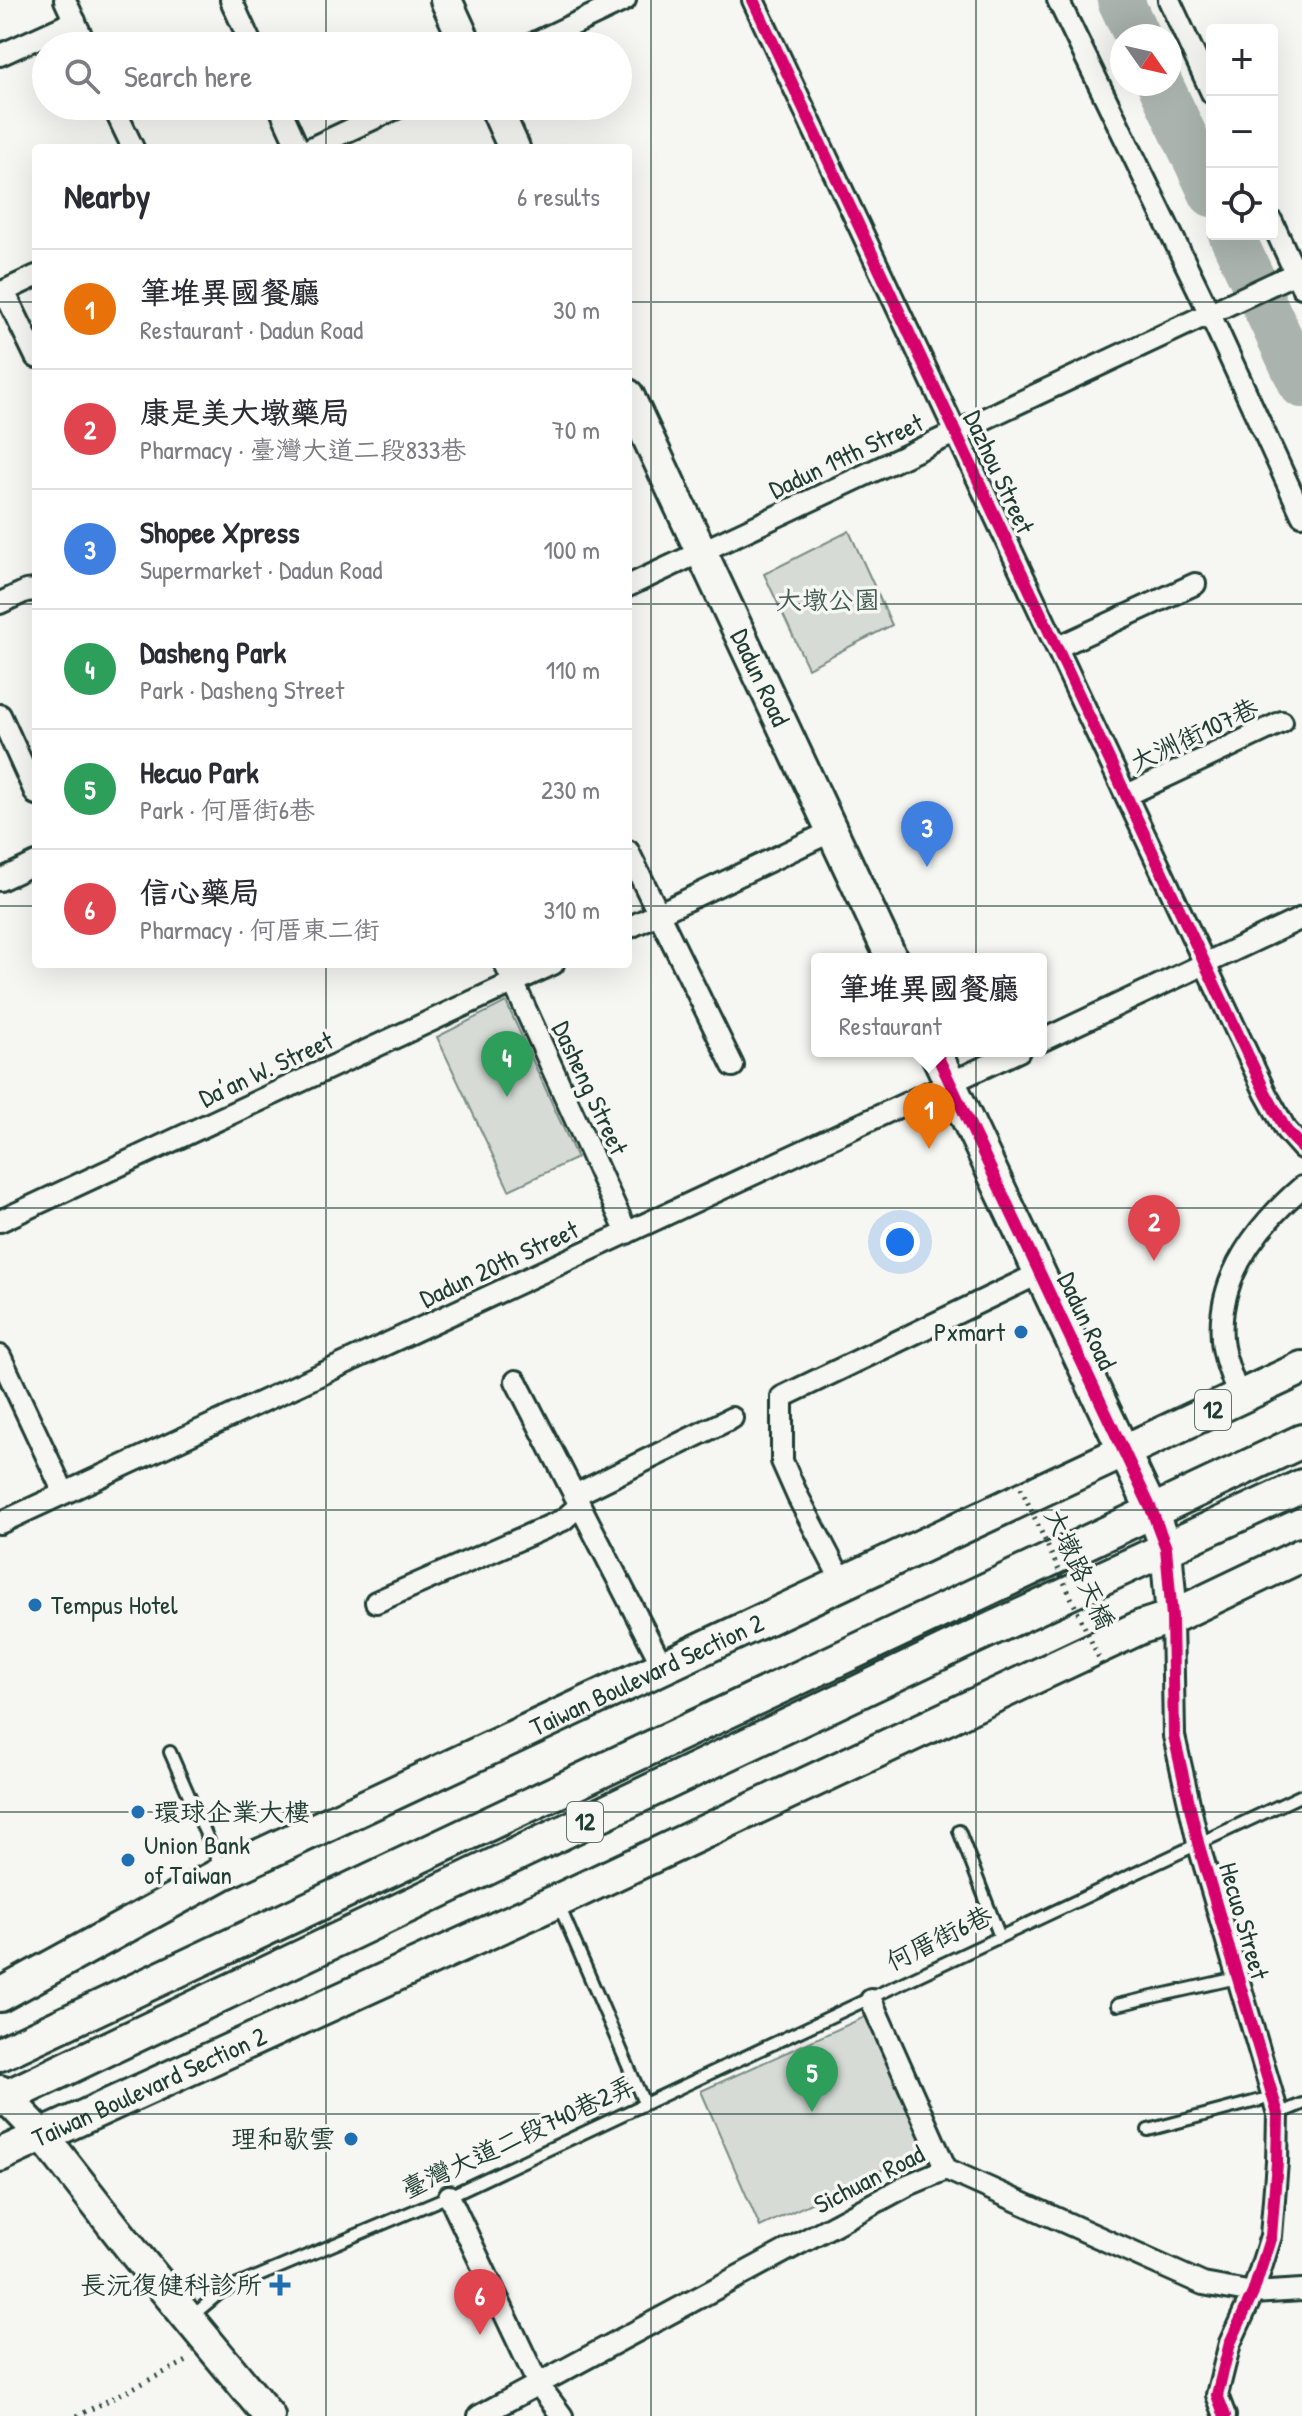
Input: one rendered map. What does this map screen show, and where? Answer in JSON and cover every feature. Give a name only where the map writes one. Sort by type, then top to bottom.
[{"type":"main road","name":"Taiwan Boulevard Section 2","points":[[0,1995],[223,1873],[1302,1368]]},
{"type":"main road","name":"12","points":[[0,2054],[1302,1441]]},
{"type":"main road","name":"Taiwan Boulevard Section 2","points":[[1,2096],[1302,1486]]},
{"type":"main road","name":"Taiwan Boulevard Section 2","points":[[0,2155],[557,1901],[1141,1627],[1172,1617],[1302,1555]]},
{"type":"street","points":[[65,0],[80,32]]},
{"type":"street","points":[[231,0],[246,32]]},
{"type":"street","points":[[446,0],[461,32]]},
{"type":"street","points":[[558,32],[625,0]]},
{"type":"street","name":"Dazhou Street","points":[[753,0],[1266,1094],[1286,1130],[1302,1148]]},
{"type":"street","points":[[1058,0],[1210,314],[1302,515]]},
{"type":"street","points":[[1169,0],[1206,80]]},
{"type":"street","points":[[51,32],[75,21]]},
{"type":"street","points":[[0,55],[32,40]]},
{"type":"street","points":[[120,120],[131,144]]},
{"type":"street","points":[[285,120],[296,144]]},
{"type":"street","points":[[320,144],[371,120]]},
{"type":"street","points":[[501,120],[512,144]]},
{"type":"street","points":[[1278,234],[1300,277]]},
{"type":"street","name":"Dadun 19th Street","points":[[632,584],[1210,314],[1300,277]]},
{"type":"street","points":[[32,278],[2,292],[32,349]]},
{"type":"street","name":"Dadun Road","points":[[632,404],[889,953]]},
{"type":"street","points":[[1058,647],[1195,584]]},
{"type":"street","points":[[0,603],[32,590]]},
{"type":"street","points":[[0,715],[32,785]]},
{"type":"street","name":"大洲街107巷","points":[[1127,795],[1282,722]]},
{"type":"street","points":[[632,926],[832,831]]},
{"type":"street","points":[[632,859],[733,1066]]},
{"type":"street","points":[[0,880],[32,865]]},
{"type":"street","points":[[1047,1038],[1302,918]]},
{"type":"street","name":"Dasheng Street","points":[[507,968],[627,1233]]},
{"type":"street","name":"Da’an W. Street","points":[[0,1221],[545,968]]},
{"type":"street","name":"Dadun Road","points":[[938,1057],[1152,1511],[1166,1548],[1172,1617]]},
{"type":"street","name":"Dadun 20th Street","points":[[0,1523],[1006,1057]]},
{"type":"street","points":[[1239,1398],[1221,1340],[1223,1305],[1237,1264],[1256,1232],[1302,1187]]},
{"type":"street","points":[[843,1583],[782,1461],[782,1397],[1040,1273]]},
{"type":"street","points":[[0,1356],[64,1493]]},
{"type":"street","points":[[516,1381],[663,1667]]},
{"type":"street","points":[[376,1602],[563,1520],[577,1500],[732,1418]]},
{"type":"street","name":"Hecuo Street","points":[[1172,1617],[1174,1736],[1198,1843],[1275,2105],[1277,2162],[1271,2236],[1253,2293],[1230,2343],[1217,2395],[1225,2416]]},
{"type":"street","name":"何厝街6巷","points":[[871,2000],[946,2169]]},
{"type":"street","points":[[1,2096],[44,2137],[269,2416]]},
{"type":"street","name":"Sichuan Road","points":[[479,2416],[908,2185],[946,2169],[1203,2284],[1253,2293],[1302,2290]]},
{"type":"street","points":[[449,2196],[538,2384],[562,2416]]},
{"type":"lane","points":[[170,1752],[223,1873]]},
{"type":"lane","name":"何厝街6巷","points":[[871,2000],[1302,1795]]},
{"type":"lane","points":[[959,1831],[1000,1937]]},
{"type":"lane","points":[[557,1901],[644,2103]]},
{"type":"lane","points":[[1117,2005],[1237,1978]]},
{"type":"lane","name":"臺灣大道二段740巷2弄","points":[[188,2319],[221,2292],[449,2196],[871,2000]]},
{"type":"lane","points":[[1148,2130],[1275,2105],[1302,2104]]},
{"type":"path","points":[[77,2416],[213,2348]]},
{"type":"green space","name":"大墩公園","points":[[849,531],[892,625],[808,668],[764,574]]},
{"type":"green space","points":[[506,1002],[577,1158],[509,1190],[437,1037]]},
{"type":"green space","points":[[869,2015],[925,2141],[923,2148],[760,2227],[701,2091]]},
{"type":"waterway","points":[[1120,0],[1131,24]]},
{"type":"waterway","points":[[1166,96],[1206,181]]},
{"type":"waterway","points":[[1234,240],[1302,385]]},
{"type":"cycle path","points":[[753,0],[1266,1094],[1286,1130],[1302,1148]]},
{"type":"cycle path","points":[[938,1057],[1152,1511],[1166,1548],[1172,1617],[1174,1736],[1198,1843],[1278,2114],[1271,2236],[1253,2293],[1230,2343],[1217,2395],[1225,2416]]},
{"type":"place","name":"Shopee Xpress","points":[[927,867]]},
{"type":"place","name":"Dasheng Park","points":[[507,1097]]},
{"type":"place","name":"筆堆異國餐廳","points":[[929,1149]]},
{"type":"place","name":"康是美大墩藥局","points":[[1154,1261]]},
{"type":"place","name":"Pxmart","points":[[1021,1332]]},
{"type":"place","name":"Tempus Hotel","points":[[35,1605]]},
{"type":"place","name":"環球企業大樓","points":[[138,1812]]},
{"type":"place","name":"Union Bank of Taiwan","points":[[128,1860]]},
{"type":"place","name":"Hecuo Park","points":[[812,2112]]},
{"type":"place","name":"理和歇雲","points":[[351,2139]]},
{"type":"place","name":"長沅復健科診所","points":[[280,2285]]},
{"type":"place","name":"信心藥局","points":[[480,2335]]}]
